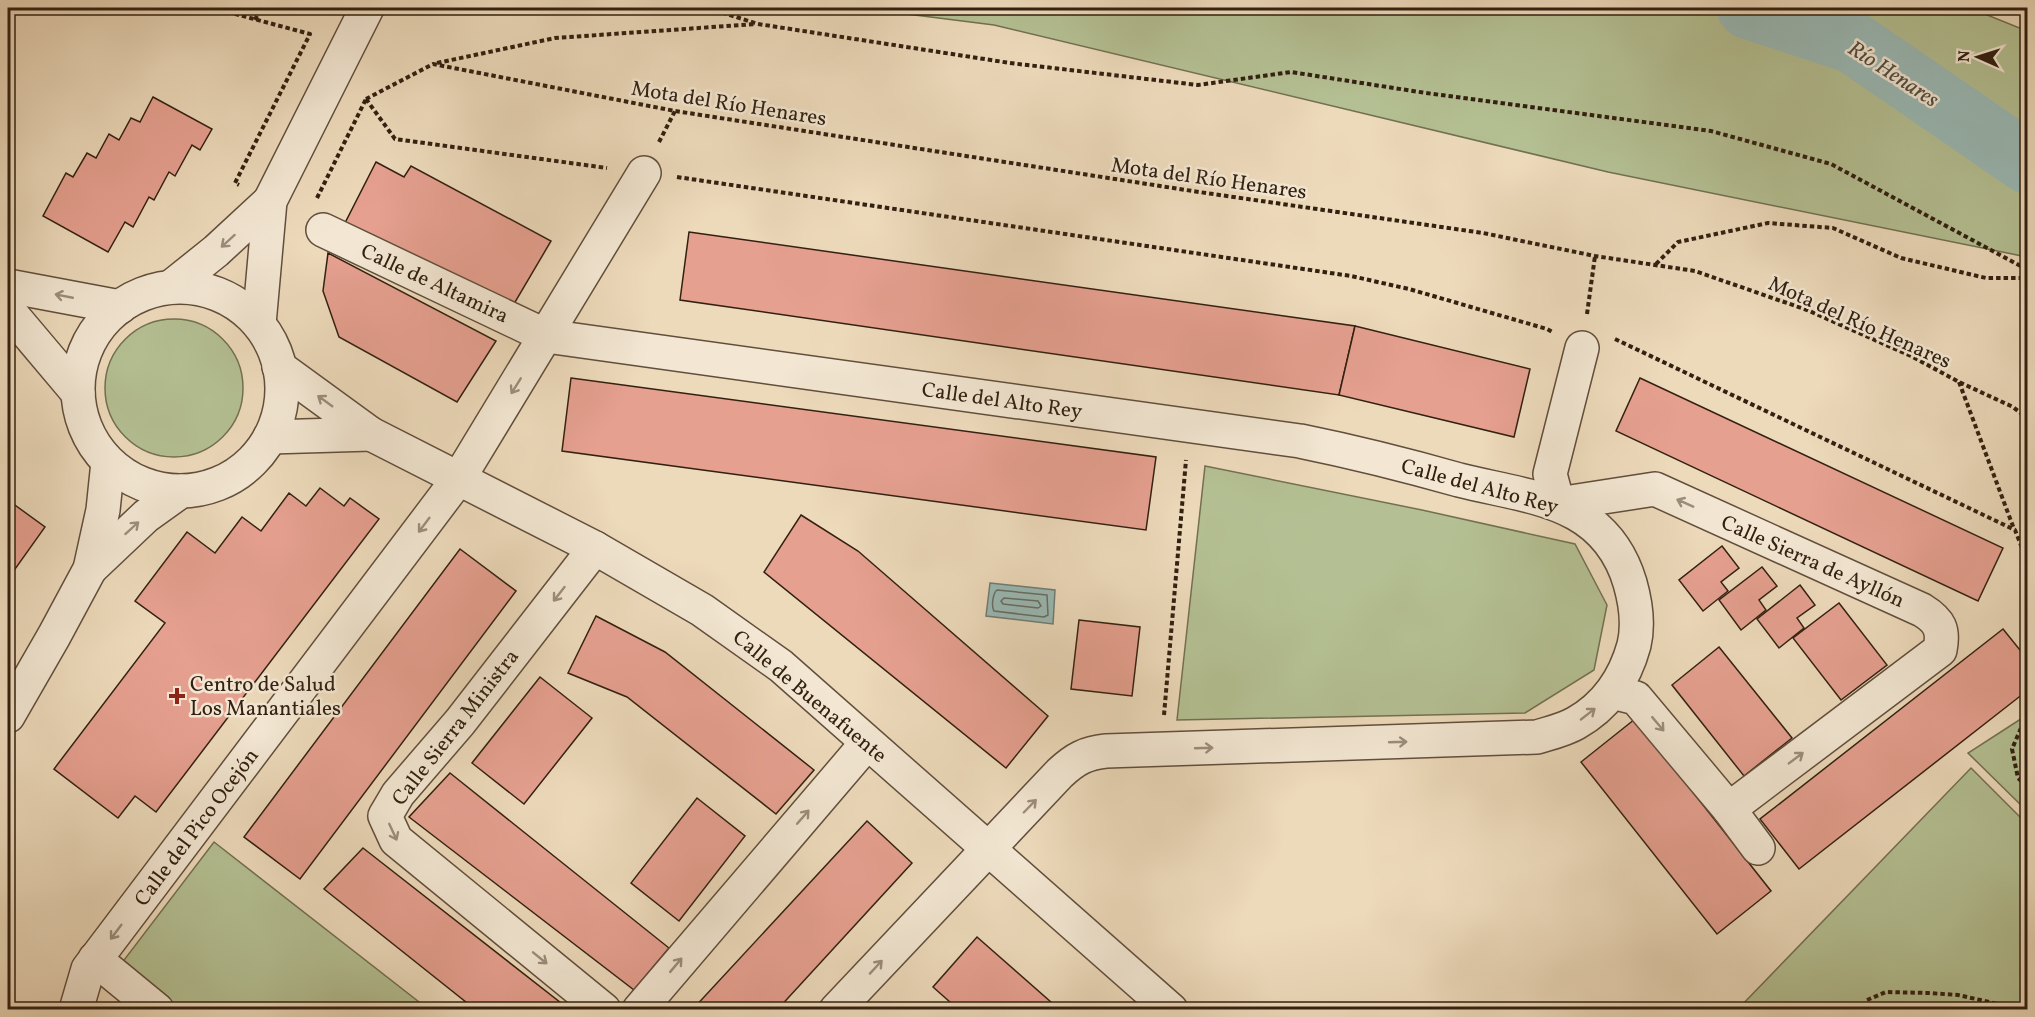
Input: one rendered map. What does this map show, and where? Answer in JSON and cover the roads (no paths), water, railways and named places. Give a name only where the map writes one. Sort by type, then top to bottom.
[{"type":"street","points":[[171,287],[216,251],[270,201],[367,8]]},
{"type":"street","points":[[459,478],[644,173]]},
{"type":"street","points":[[259,324],[270,201]]},
{"type":"street","name":"Calle de Altamira","points":[[323,230],[546,336]]},
{"type":"street","points":[[8,286],[120,307]]},
{"type":"street","points":[[171,287],[195,288],[219,295],[241,307],[259,324],[268,338],[279,367],[281,403],[270,437],[258,455],[242,471],[223,482],[202,489],[181,491],[154,488],[129,478],[108,462],[93,442],[82,419],[78,393],[82,360],[97,330],[120,307],[144,294],[171,287]]},
{"type":"street","points":[[8,310],[78,393]]},
{"type":"street","name":"Calle del Alto Rey","points":[[546,336],[1300,441],[1354,452],[1558,504],[1602,532],[1620,558],[1634,595],[1637,612],[1635,639],[1626,670],[1612,692],[1575,724],[1537,737],[1106,751],[1084,755],[1060,773],[989,848]]},
{"type":"street","points":[[1558,504],[1550,474],[1582,348]]},
{"type":"street","name":"Calle de Buenafuente","points":[[279,367],[370,434],[595,548],[702,610],[772,660],[1171,1010]]},
{"type":"street","name":"Calle de Buenafuente","points":[[270,437],[370,434]]},
{"type":"street","points":[[8,716],[90,569],[103,510],[108,462]]},
{"type":"street","name":"Calle del Pico Ocejón","points":[[76,1010],[84,978],[95,959],[459,478]]},
{"type":"street","name":"Calle Sierra de Ayllón","points":[[1558,504],[1655,489],[1922,610],[1936,619],[1942,637],[1940,650],[1729,809]]},
{"type":"street","points":[[90,569],[146,516],[181,491]]},
{"type":"street","name":"Calle Sierra Ministra","points":[[595,548],[460,722],[398,794],[385,816],[396,840],[604,1010]]},
{"type":"street","points":[[1612,692],[1636,698],[1729,809],[1758,848]]},
{"type":"street","points":[[639,1010],[867,743]]},
{"type":"street","points":[[836,1010],[989,848]]},
{"type":"street","points":[[95,959],[157,1010]]},
{"type":"water","points":[[990,583],[1055,590],[1053,624],[986,616]]},
{"type":"waterway","name":"Río Henares","points":[[1748,8],[1852,42],[2028,163]]},
{"type":"place","name":"Centro de Salud Los Manantiales","points":[[177,696]]}]
